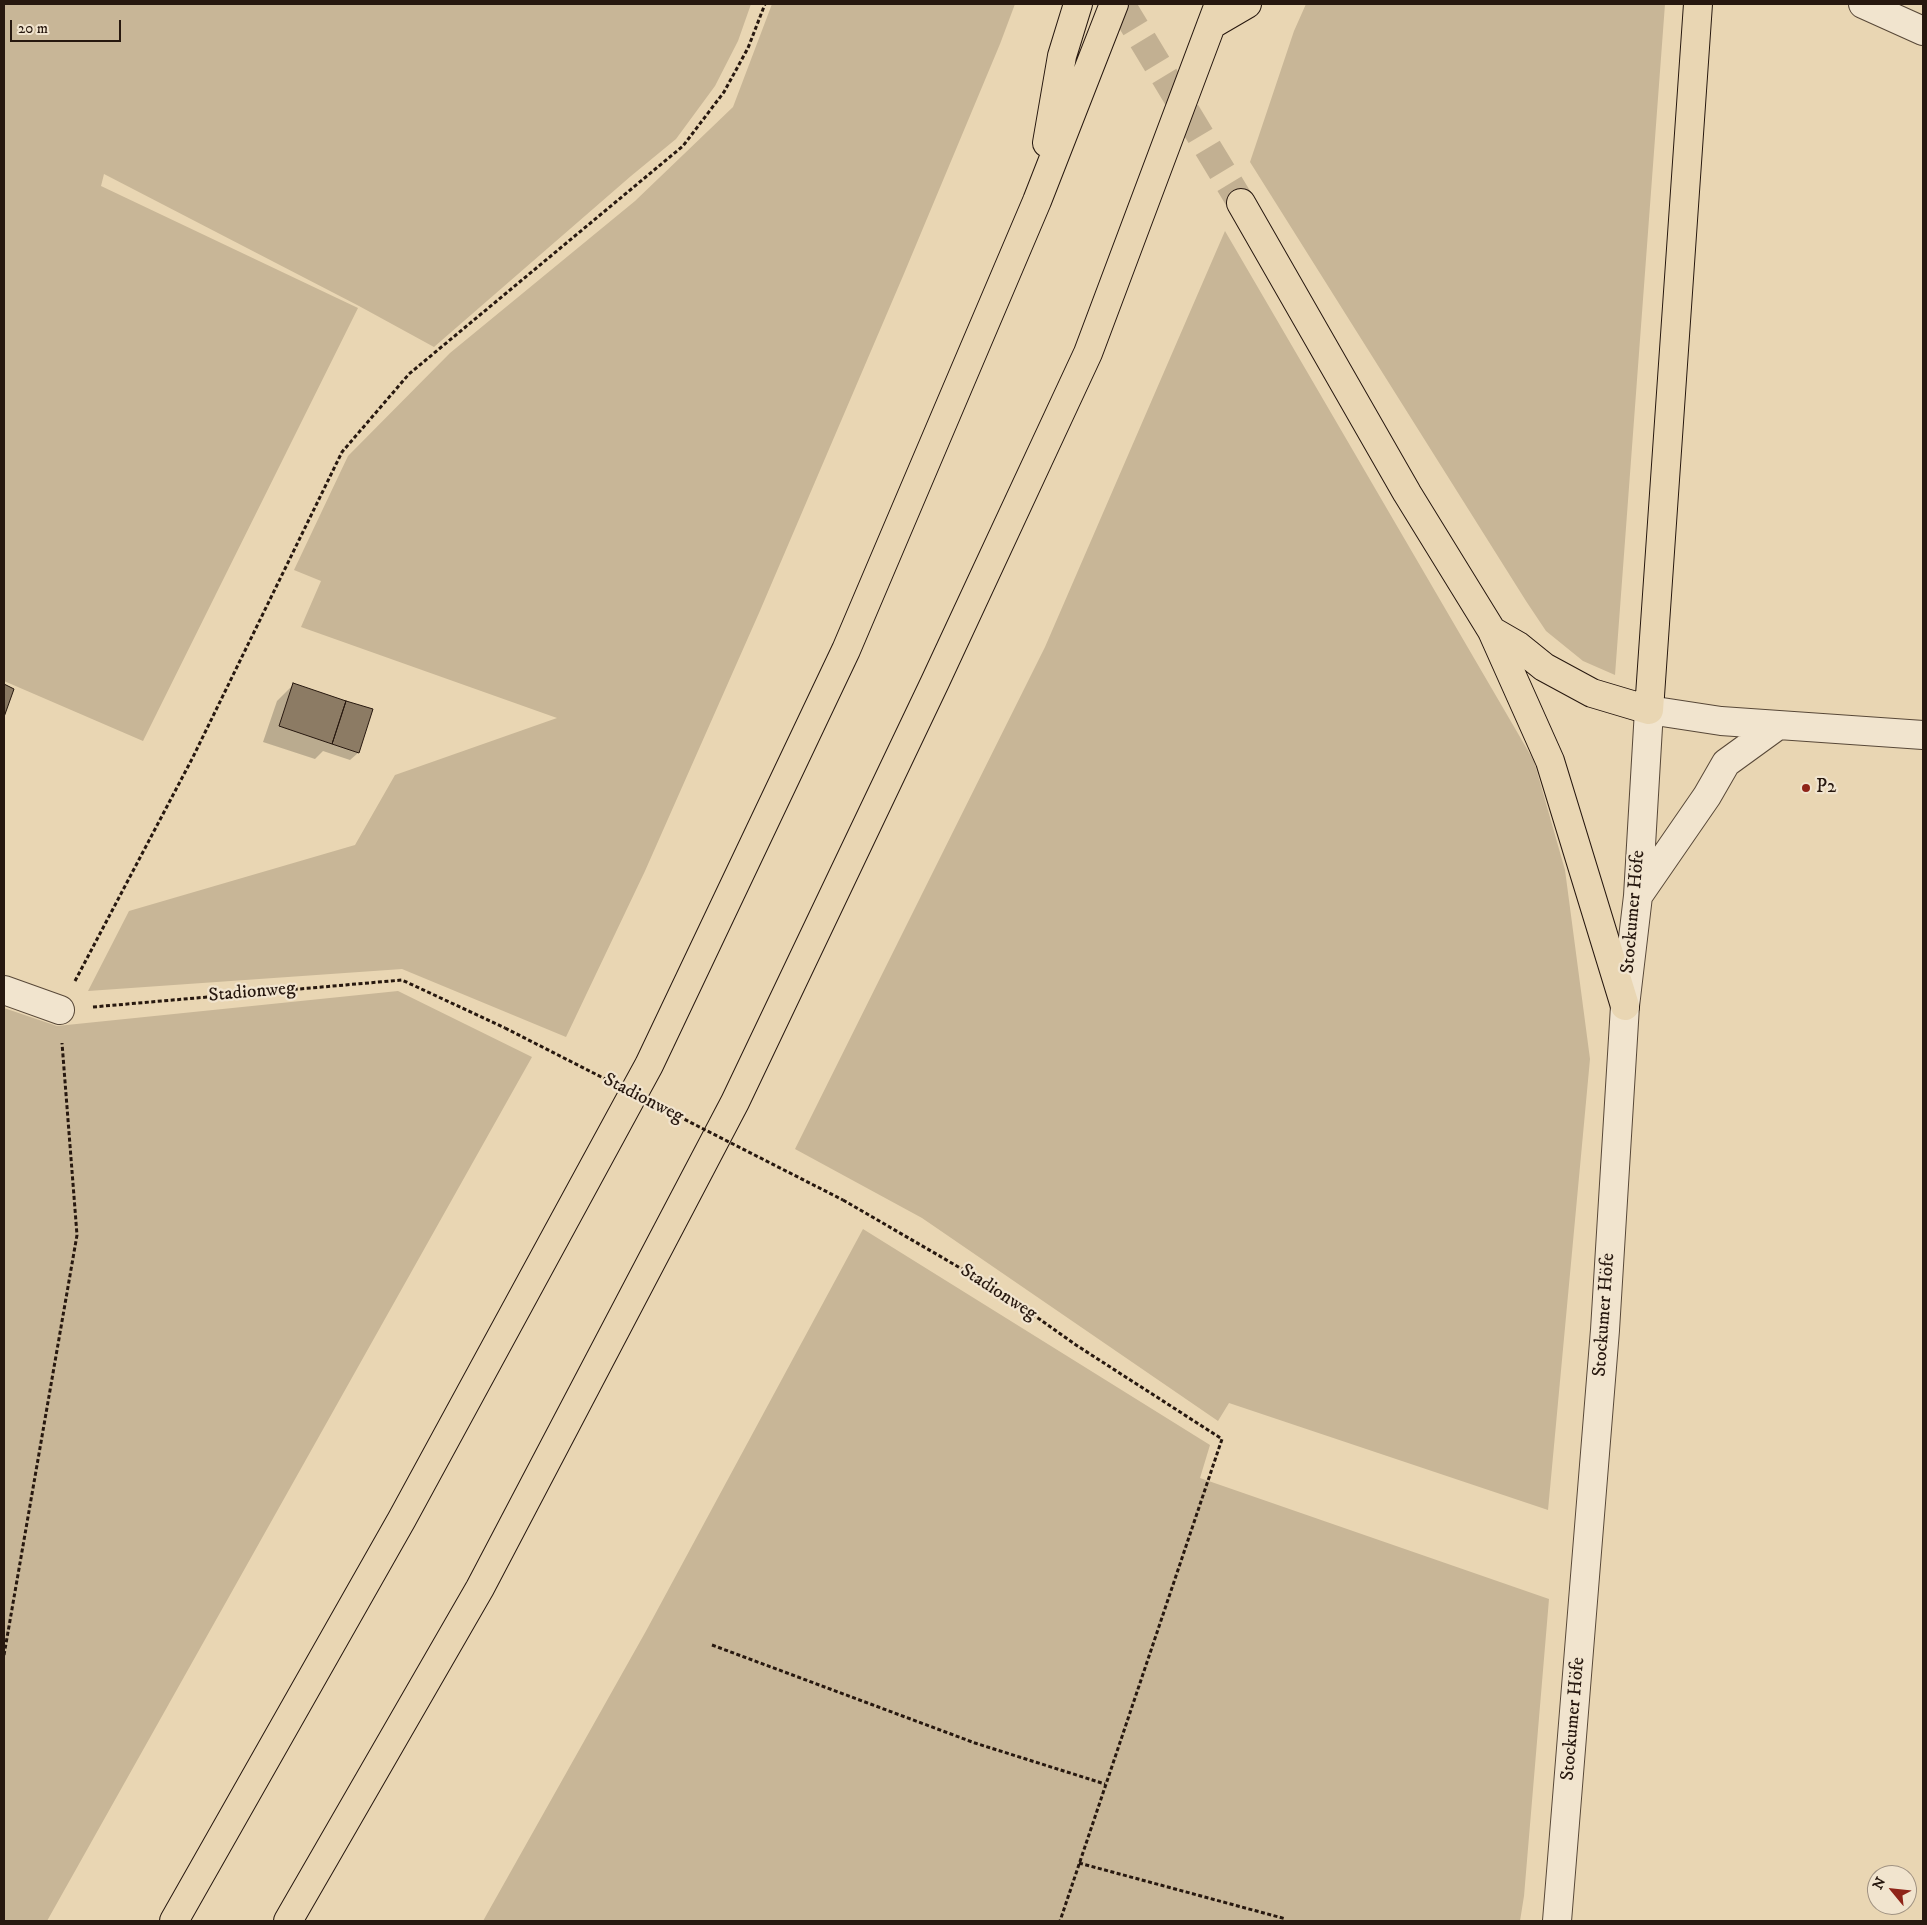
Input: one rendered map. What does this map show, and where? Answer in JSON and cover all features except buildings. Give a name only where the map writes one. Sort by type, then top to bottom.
[{"type":"main road","points":[[1037,201],[1062,56],[1078,4]]},
{"type":"main road","points":[[174,1921],[402,1519],[649,1065],[846,650],[1037,201],[1114,4]]},
{"type":"main road","points":[[288,1921],[480,1588],[735,1102],[935,682],[1088,353],[1215,14],[1248,4]]},
{"type":"main road","points":[[1492,631],[1518,646],[1544,667],[1592,693],[1649,710],[1698,4]]},
{"type":"main road","points":[[1242,203],[1407,493],[1492,631],[1550,761],[1625,1006]]},
{"type":"street","points":[[1863,4],[1923,31]]},
{"type":"street","points":[[1649,710],[1721,722],[1923,735]]},
{"type":"street","name":"Stockumer Höfe","points":[[1557,1921],[1605,1330],[1625,1006],[1638,896],[1649,710]]},
{"type":"street","points":[[1638,896],[1691,820],[1726,763],[1777,726]]},
{"type":"street","points":[[4,990],[60,1010]]},
{"type":"path","points":[[4,1654],[77,1235],[60,1010],[194,757],[342,452],[409,374],[683,146],[724,92],[748,48],[765,4]]},
{"type":"path","name":"Stadionweg","points":[[60,1010],[402,980],[505,1028],[843,1200],[1000,1291],[1076,1345],[1222,1439],[1105,1784]]},
{"type":"path","points":[[712,1645],[975,1743],[1105,1784],[1060,1921]]},
{"type":"path","points":[[1079,1863],[1286,1919]]},
{"type":"shaded area","points":[[4,4],[751,4],[738,41],[715,86],[676,139],[434,347],[104,174],[101,186],[358,308],[143,741],[4,681]]},
{"type":"shaded area","points":[[772,4],[1015,4],[903,276],[759,613],[645,871],[566,1037],[402,969],[88,991],[129,911],[355,845],[395,775],[557,718],[301,627],[321,581],[294,570],[348,456],[450,353],[635,201],[733,107]]},
{"type":"shaded area","points":[[1306,4],[1665,4],[1615,675],[1583,661],[1546,631],[1250,162],[1294,31]]},
{"type":"shaded area","points":[[1225,231],[1534,761],[1565,870],[1590,1059],[1548,1510],[1229,1403],[1218,1421],[922,1218],[795,1149],[1045,647]]},
{"type":"shaded area","points":[[398,991],[532,1057],[47,1921],[4,1921],[4,1008],[57,1026]]},
{"type":"shaded area","points":[[863,1229],[1210,1445],[1200,1478],[1549,1599],[1524,1896],[1520,1921],[483,1921],[646,1631]]},
{"type":"tunnel","points":[[1121,4],[1241,203]]},
{"type":"place","name":"P2","points":[[1806,788]]}]
